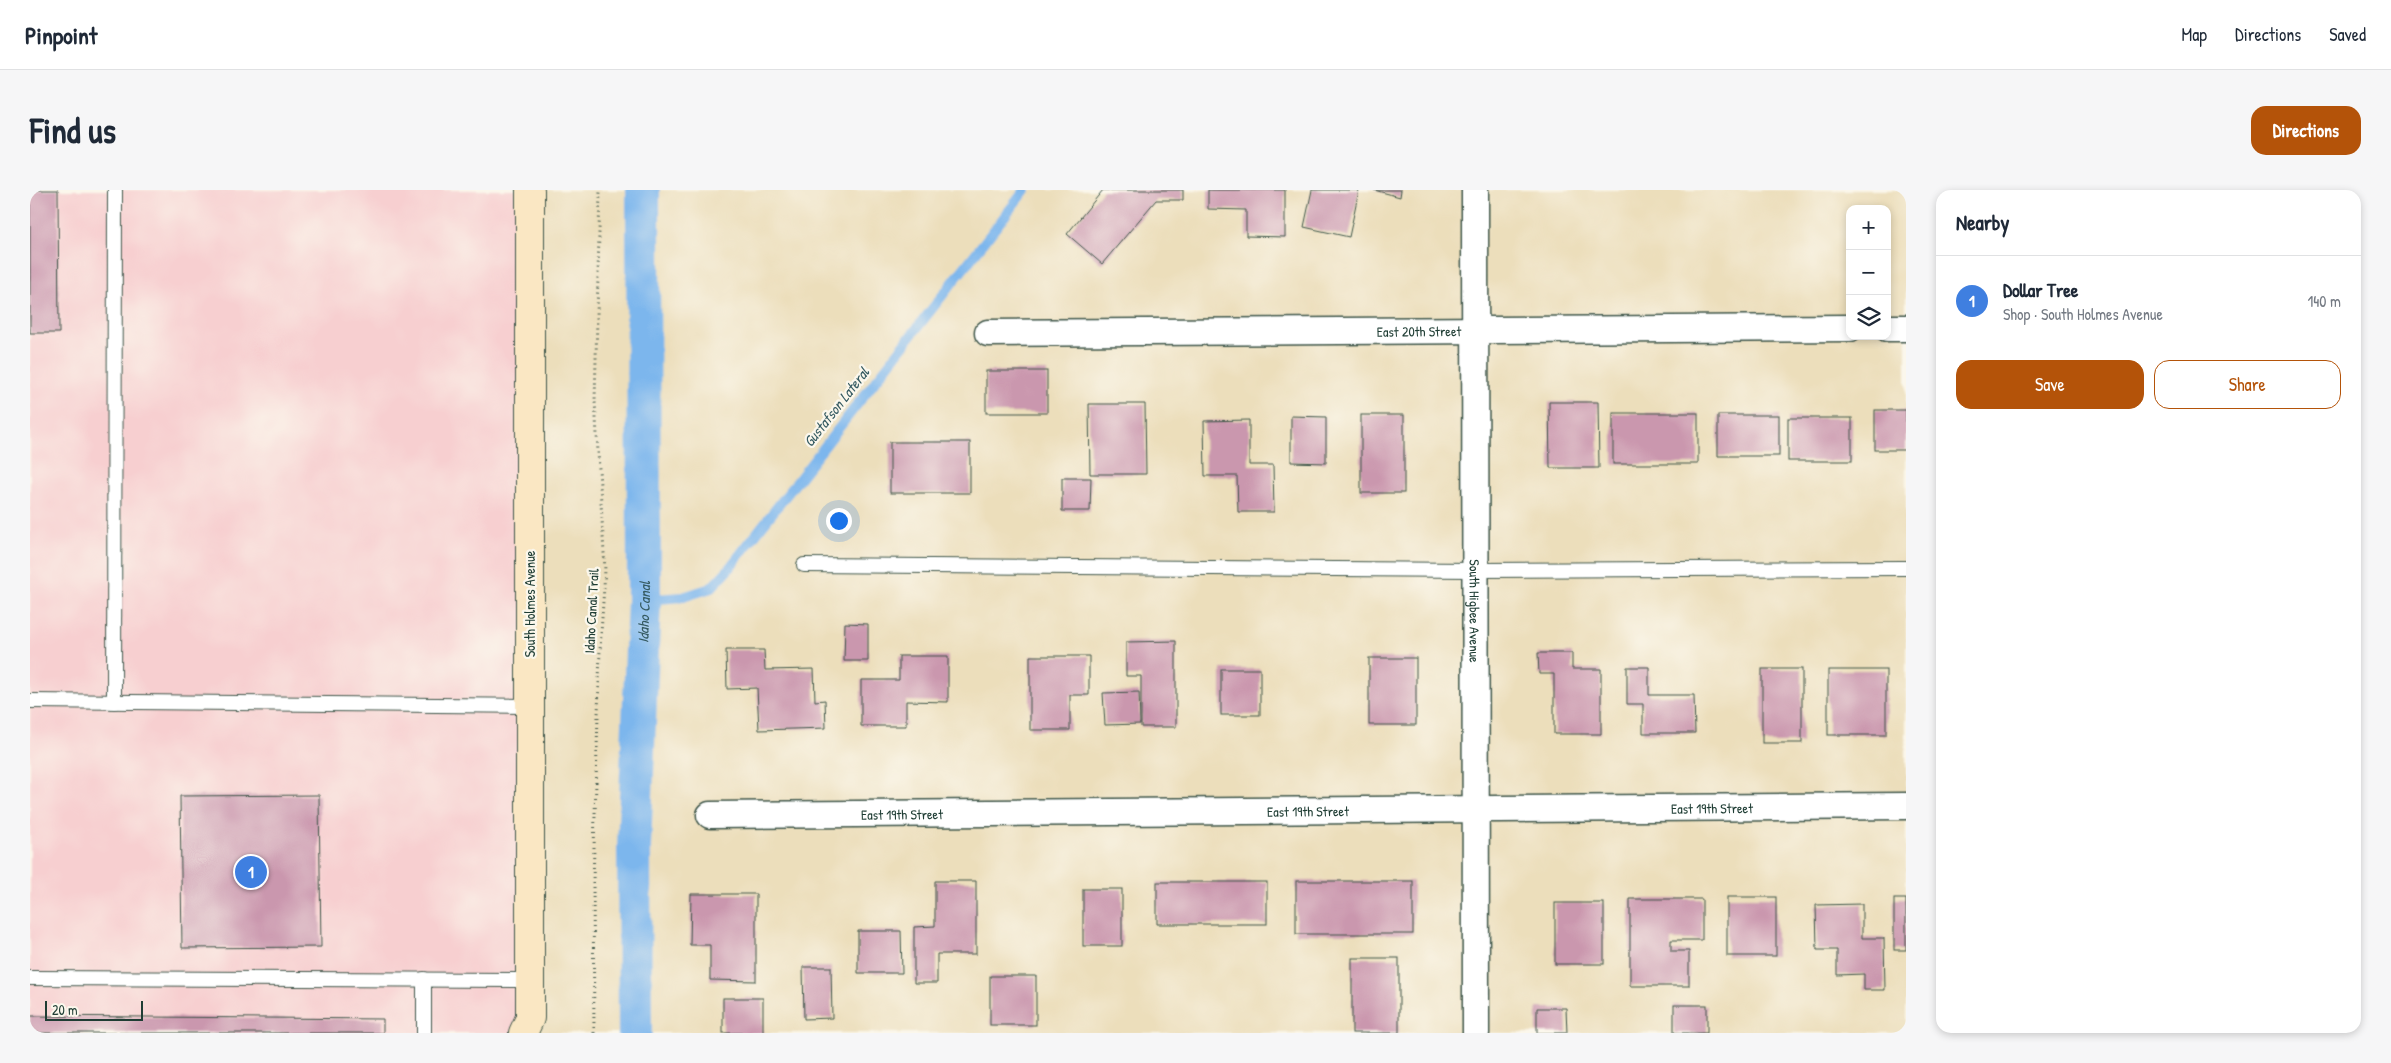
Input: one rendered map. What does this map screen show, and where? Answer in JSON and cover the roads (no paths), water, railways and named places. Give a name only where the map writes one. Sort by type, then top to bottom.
[{"type":"main road","name":"South Holmes Avenue","points":[[530,190],[528,706],[530,1028]]},
{"type":"street","name":"South Higbee Avenue","points":[[1475,190],[1476,1033]]},
{"type":"street","name":"East 20th Street","points":[[988,333],[1846,328]]},
{"type":"street","points":[[1891,328],[1906,328]]},
{"type":"street","name":"East 19th Street","points":[[710,815],[1906,806]]},
{"type":"lane","points":[[114,702],[115,190]]},
{"type":"lane","points":[[804,565],[1476,570],[1906,568]]},
{"type":"lane","points":[[30,701],[528,706]]},
{"type":"lane","points":[[30,978],[529,980]]},
{"type":"lane","points":[[424,979],[424,1033]]},
{"type":"waterway","name":"Idaho Canal","points":[[635,1033],[634,847],[644,600],[643,190]]},
{"type":"waterway","name":"Gustafson Lateral","points":[[644,600],[683,597],[711,588],[727,571],[1025,190]]},
{"type":"place","name":"Dollar Tree","points":[[251,872]]}]
